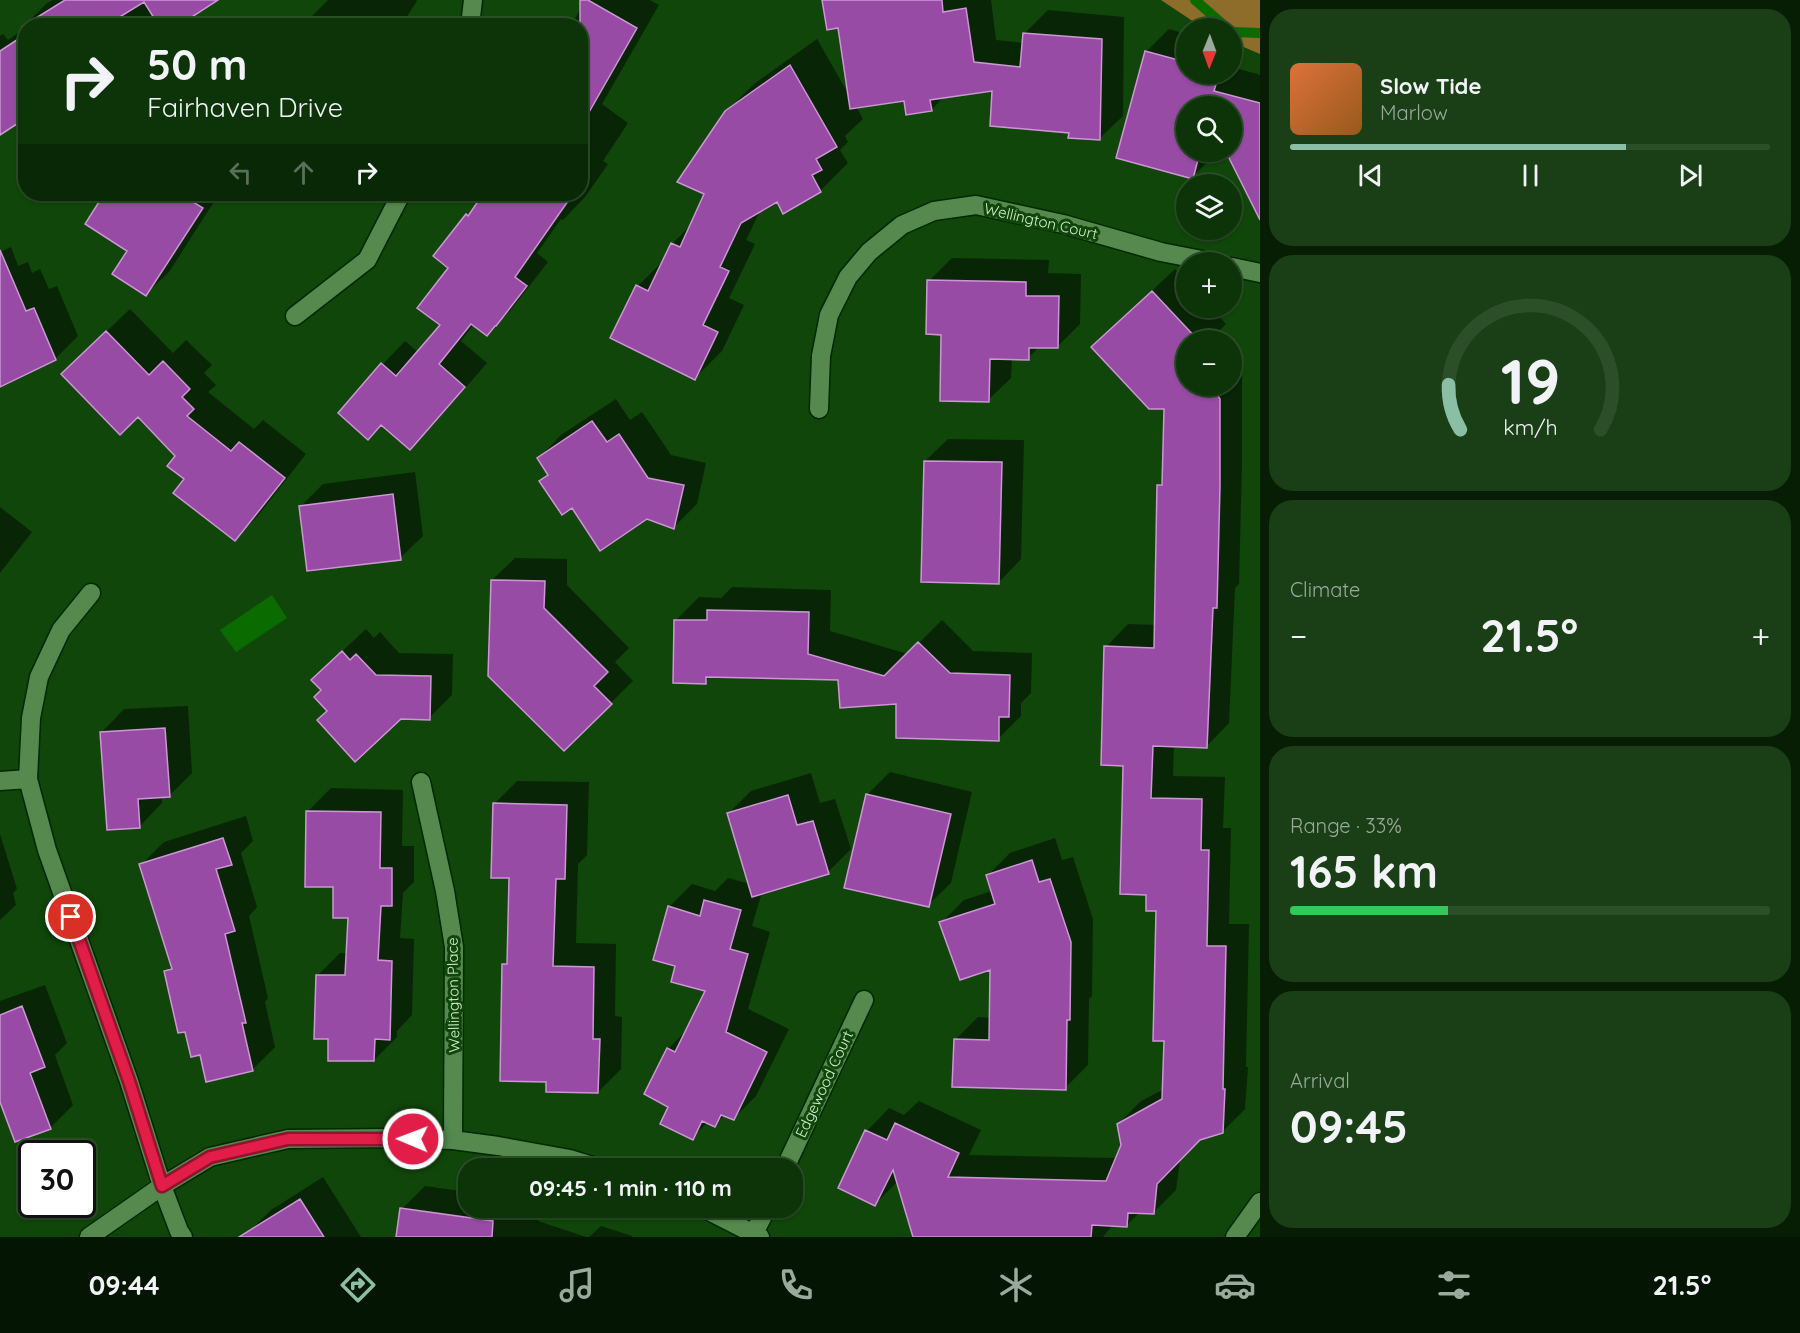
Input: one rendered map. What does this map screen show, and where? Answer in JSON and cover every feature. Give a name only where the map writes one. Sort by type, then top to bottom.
[{"type":"street","points":[[471,18],[473,0]]},
{"type":"street","points":[[295,315],[367,260],[397,201]]},
{"type":"street","name":"Wellington Court","points":[[819,409],[820,356],[830,315],[848,277],[869,252],[902,225],[934,211],[976,205],[1063,224],[1176,255]]},
{"type":"street","points":[[1242,269],[1260,273]]},
{"type":"street","points":[[91,593],[61,630],[39,677],[31,718],[28,779],[47,850],[129,1081],[162,1186],[178,1231],[183,1237]]},
{"type":"street","points":[[0,781],[28,779]]},
{"type":"street","name":"Wellington Place","points":[[421,782],[445,891],[454,947],[453,1140]]},
{"type":"street","name":"Edgewood Court","points":[[790,1158],[864,1000]]},
{"type":"street","points":[[89,1237],[162,1186],[210,1157],[288,1139],[453,1140],[564,1158]]},
{"type":"street","points":[[1235,1237],[1260,1202]]},
{"type":"street","points":[[723,1218],[757,1235],[763,1218]]},
{"type":"shaded area","points":[[1161,0],[1260,0],[1260,54],[1242,46],[1242,18],[1188,18]]},
{"type":"shaded area","points":[[272,595],[287,618],[236,652],[220,630]]},
{"type":"building","points":[[65,0],[218,0],[190,18],[154,18],[144,2],[118,18],[36,18]]},
{"type":"building","points":[[580,0],[588,0],[637,28],[588,114],[588,18],[580,18]]},
{"type":"building","points":[[822,0],[942,0],[943,12],[966,8],[974,62],[1020,67],[1023,33],[1102,39],[1100,140],[1068,138],[1069,133],[990,126],[992,91],[930,100],[932,111],[906,115],[904,101],[850,109],[838,28],[827,30]]},
{"type":"building","points":[[18,39],[18,123],[0,135],[0,51]]},
{"type":"building","points":[[1145,51],[1176,59],[1176,84],[1216,84],[1214,91],[1233,96],[1176,96],[1176,162],[1197,162],[1194,174],[1176,174],[1116,158]]},
{"type":"building","points":[[790,65],[837,147],[816,159],[822,170],[812,175],[821,192],[783,214],[777,202],[741,223],[720,267],[729,271],[703,325],[718,332],[695,380],[610,338],[636,285],[648,291],[671,243],[680,247],[704,194],[677,182],[725,111]]},
{"type":"building","points":[[1242,98],[1260,103],[1260,220],[1242,184],[1242,174],[1237,174],[1231,162],[1242,162]]},
{"type":"building","points":[[100,201],[192,201],[203,208],[146,296],[112,274],[127,251],[85,224]]},
{"type":"building","points":[[478,201],[568,201],[515,277],[527,286],[496,326],[487,336],[471,324],[439,364],[465,387],[410,450],[381,425],[368,440],[338,413],[381,363],[396,376],[440,325],[417,308],[448,268],[433,256],[466,214],[468,216]]},
{"type":"building","points":[[0,250],[26,311],[34,308],[56,360],[0,387]]},
{"type":"building","points":[[927,280],[1026,282],[1026,296],[1059,296],[1058,348],[1029,348],[1029,360],[990,359],[989,402],[940,401],[941,335],[926,334]]},
{"type":"building","points":[[1152,291],[1189,330],[1176,330],[1176,396],[1218,396],[1220,399],[1217,608],[1213,608],[1207,748],[1153,746],[1151,798],[1202,799],[1201,850],[1209,850],[1207,946],[1226,946],[1223,1133],[1200,1140],[1157,1184],[1154,1214],[1128,1213],[1127,1227],[1092,1225],[1091,1237],[913,1237],[893,1170],[875,1206],[838,1188],[865,1130],[887,1140],[895,1123],[959,1153],[948,1177],[1106,1181],[1121,1145],[1117,1124],[1162,1099],[1164,1041],[1153,1041],[1156,911],[1146,911],[1146,895],[1120,894],[1123,766],[1101,765],[1104,646],[1154,648],[1157,485],[1162,485],[1164,409],[1149,409],[1091,347]]},
{"type":"building","points":[[106,331],[149,375],[163,361],[190,389],[182,397],[194,409],[187,416],[231,451],[239,442],[285,478],[235,541],[173,493],[184,479],[167,466],[175,456],[138,417],[120,435],[61,374]]},
{"type":"building","points":[[592,421],[607,442],[619,434],[648,478],[684,485],[674,529],[647,519],[600,551],[572,508],[562,515],[539,481],[548,475],[537,458]]},
{"type":"building","points":[[924,461],[1002,462],[999,584],[921,582]]},
{"type":"building","points":[[393,494],[401,560],[307,571],[299,506]]},
{"type":"building","points":[[491,580],[545,581],[544,608],[608,672],[594,686],[612,704],[564,751],[488,676]]},
{"type":"building","points":[[707,610],[809,612],[808,654],[884,676],[918,642],[950,673],[1010,675],[1009,717],[999,717],[999,741],[896,738],[896,704],[840,708],[838,680],[706,677],[706,684],[673,683],[674,620],[707,620]]},
{"type":"building","points":[[342,651],[350,660],[356,654],[376,675],[431,676],[430,720],[401,719],[355,762],[317,720],[327,711],[314,697],[321,690],[311,680]]},
{"type":"building","points":[[165,728],[170,797],[138,799],[140,828],[107,830],[100,732]]},
{"type":"building","points":[[866,794],[951,814],[929,907],[844,888]]},
{"type":"building","points":[[788,795],[797,825],[813,821],[829,874],[752,897],[727,813]]},
{"type":"building","points":[[493,803],[567,805],[565,879],[556,879],[553,966],[594,967],[593,1039],[600,1039],[598,1093],[546,1092],[546,1082],[500,1081],[502,964],[507,964],[509,878],[491,878]]},
{"type":"building","points":[[306,811],[381,812],[380,868],[392,868],[392,906],[381,906],[378,960],[392,961],[390,1040],[375,1039],[374,1061],[328,1061],[328,1039],[314,1039],[316,975],[345,975],[348,918],[333,918],[333,887],[305,887]]},
{"type":"building","points":[[223,838],[232,865],[216,869],[235,931],[225,934],[246,1023],[242,1023],[253,1071],[206,1082],[200,1055],[191,1057],[185,1032],[178,1033],[164,971],[172,969],[139,864]]},
{"type":"building","points":[[1032,860],[1039,882],[1050,879],[1071,942],[1066,1090],[952,1087],[954,1039],[989,1040],[990,970],[960,980],[939,922],[995,904],[986,875]]},
{"type":"building","points":[[704,900],[741,910],[730,949],[748,954],[726,1032],[767,1052],[734,1120],[721,1115],[715,1127],[702,1121],[693,1140],[660,1124],[668,1107],[644,1094],[667,1048],[675,1052],[705,991],[671,982],[675,966],[653,960],[668,906],[700,916]]},
{"type":"building","points":[[22,1006],[45,1067],[30,1073],[51,1129],[15,1142],[0,1102],[0,1015]]},
{"type":"building","points":[[300,1199],[324,1237],[239,1237]]},
{"type":"building","points":[[400,1208],[458,1216],[458,1218],[493,1221],[492,1237],[396,1237]]},
{"type":"waterway","points":[[1195,0],[1216,18]]},
{"type":"waterway","points":[[1242,32],[1260,33]]},
{"type":"route","points":[[71,917],[129,1081],[162,1186],[210,1157],[288,1139],[413,1139]]}]
